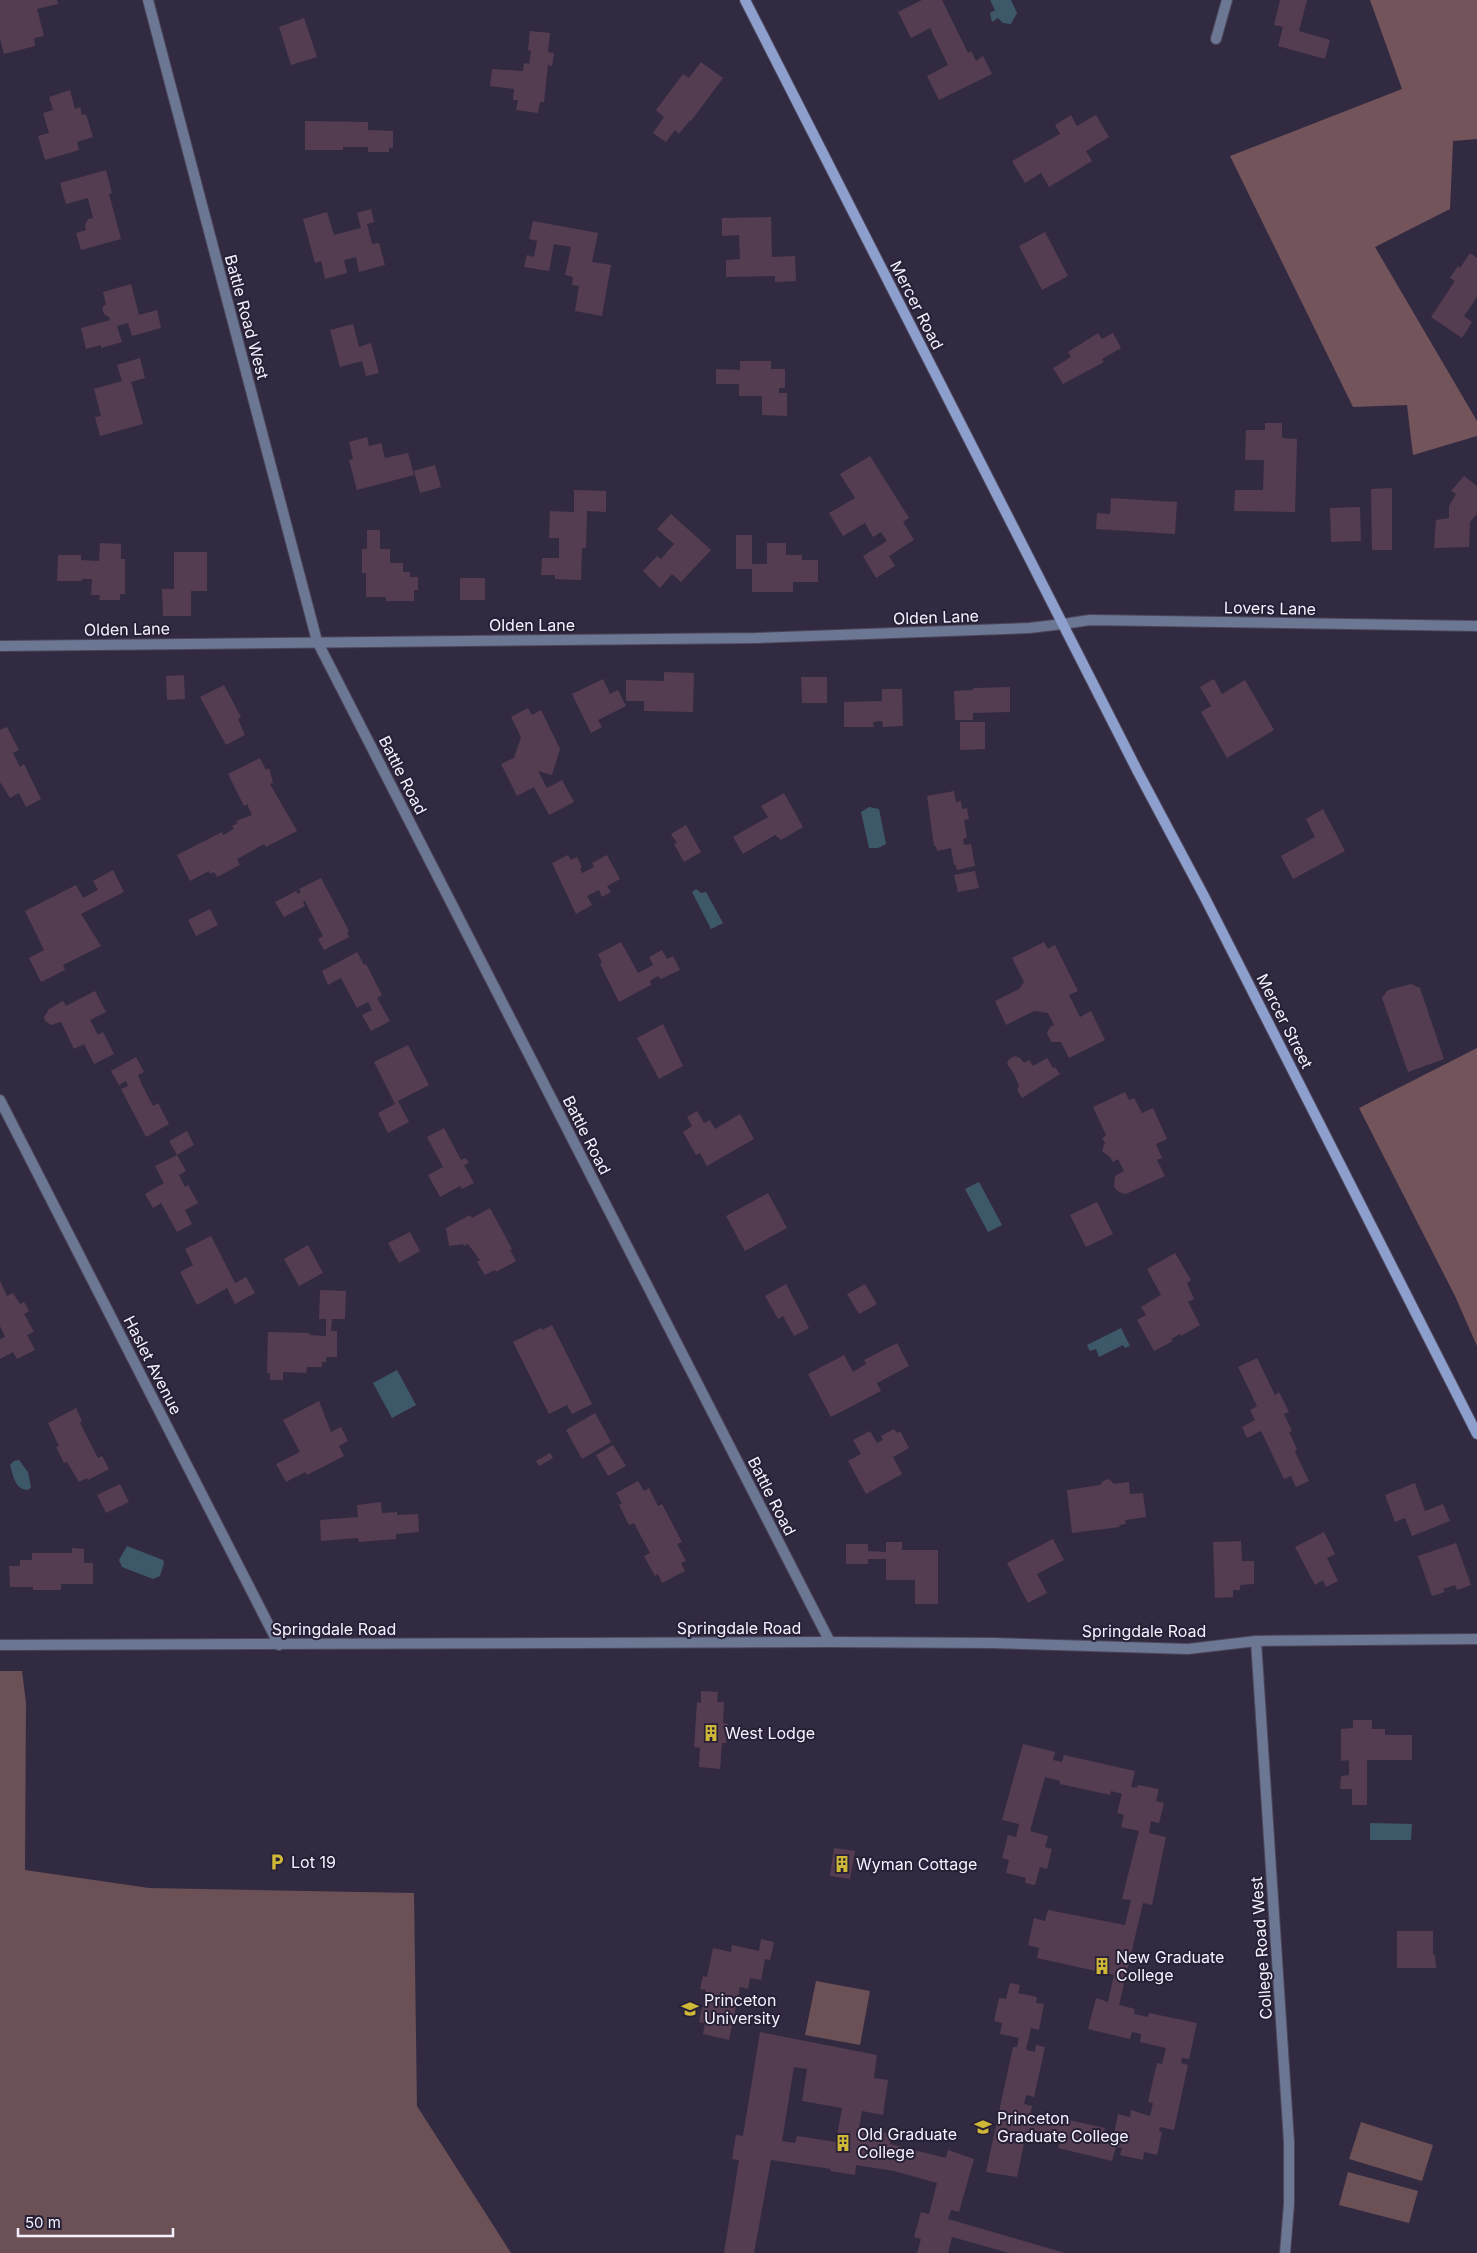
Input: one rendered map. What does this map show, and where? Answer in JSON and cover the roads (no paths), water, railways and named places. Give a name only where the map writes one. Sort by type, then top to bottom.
[{"type":"main road","name":"Mercer Road","points":[[745,0],[1063,624]]},
{"type":"main road","name":"Mercer Street","points":[[1063,624],[1138,772],[1209,904],[1477,1434]]},
{"type":"street","name":"Battle Road West","points":[[148,0],[318,641]]},
{"type":"street","points":[[1216,39],[1227,0]]},
{"type":"street","name":"Lovers Lane","points":[[1063,624],[1090,620],[1477,626]]},
{"type":"street","name":"Olden Lane","points":[[0,646],[318,641],[746,638],[1028,628],[1063,624]]},
{"type":"street","name":"Battle Road","points":[[318,641],[830,1642]]},
{"type":"street","name":"Haslet Avenue","points":[[0,1100],[279,1644]]},
{"type":"street","name":"Springdale Road","points":[[0,1645],[830,1642],[992,1643],[1188,1649],[1256,1641],[1477,1639]]},
{"type":"street","name":"College Road West","points":[[1256,1641],[1289,2142],[1289,2204],[1285,2253]]},
{"type":"water","points":[[990,0],[1011,0],[1017,13],[1011,24],[1003,23],[998,18],[992,22],[990,13],[995,10]]},
{"type":"water","points":[[869,807],[879,809],[886,844],[878,848],[869,848],[861,812]]},
{"type":"water","points":[[696,889],[701,893],[706,892],[723,923],[711,929],[692,892]]},
{"type":"water","points":[[979,1182],[1002,1225],[988,1232],[965,1189]]},
{"type":"water","points":[[1121,1328],[1130,1346],[1125,1348],[1123,1345],[1099,1357],[1096,1349],[1090,1351],[1087,1345]]},
{"type":"water","points":[[397,1370],[416,1405],[392,1418],[373,1383]]},
{"type":"water","points":[[19,1460],[28,1472],[31,1487],[28,1490],[17,1485],[12,1473],[10,1465],[14,1461]]},
{"type":"water","points":[[127,1546],[163,1560],[164,1563],[160,1576],[153,1579],[122,1567],[119,1560]]},
{"type":"water","points":[[1370,1823],[1412,1824],[1411,1840],[1370,1840]]},
{"type":"place","name":"West Lodge","points":[[711,1733]]},
{"type":"place","name":"Lot 19","points":[[277,1862]]},
{"type":"place","name":"Wyman Cottage","points":[[842,1864]]},
{"type":"place","name":"New Graduate College","points":[[1102,1966]]},
{"type":"place","name":"Princeton University","points":[[690,2009]]},
{"type":"place","name":"Princeton Graduate College","points":[[983,2127]]},
{"type":"place","name":"Old Graduate College","points":[[843,2143]]}]
